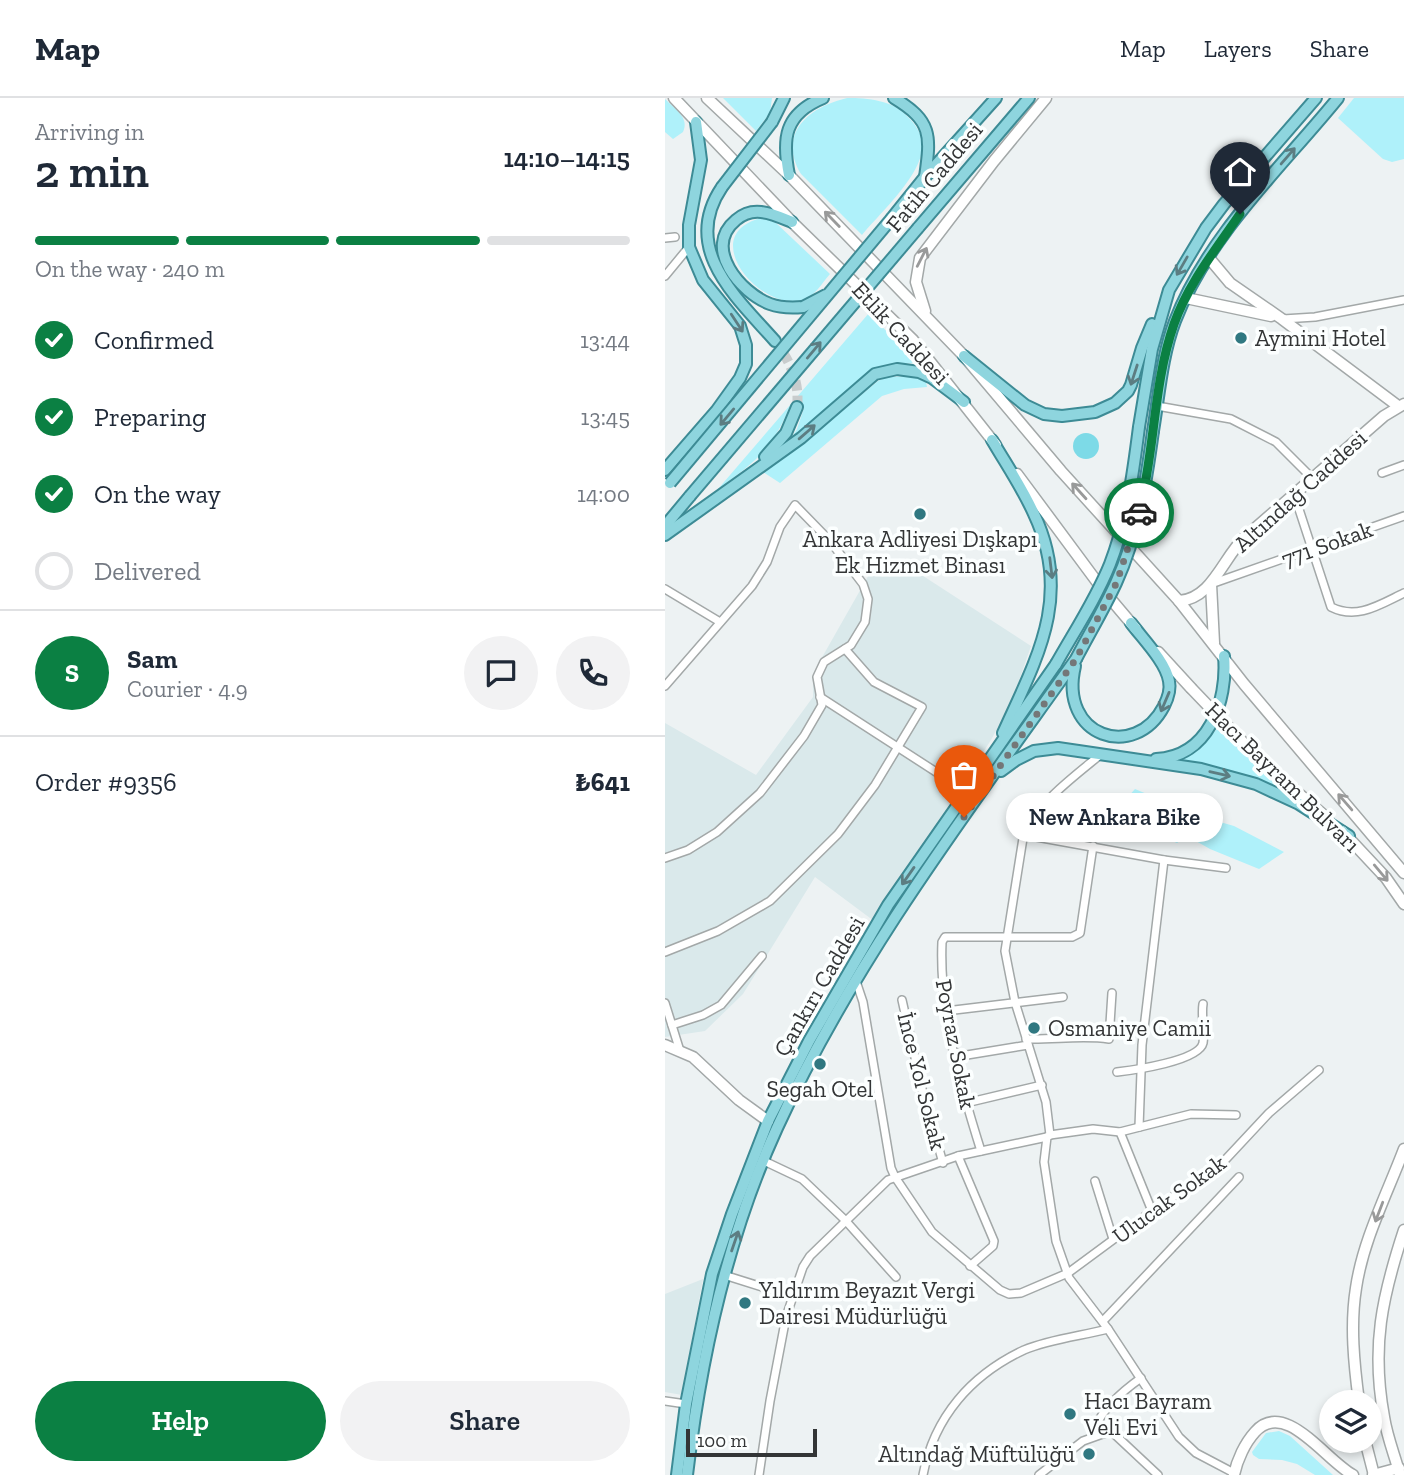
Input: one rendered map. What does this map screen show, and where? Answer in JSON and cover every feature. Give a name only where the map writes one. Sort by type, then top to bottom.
[{"type":"main road","name":"Etlik Caddesi","points":[[674,98],[792,222],[913,340],[964,402],[1103,590]]},
{"type":"main road","name":"Etlik Caddesi","points":[[707,98],[789,175],[964,356],[1061,471],[1125,541]]},
{"type":"main road","points":[[772,122],[778,98]]},
{"type":"main road","points":[[775,341],[727,288],[713,264],[709,240],[710,214],[722,187],[772,122],[784,98]]},
{"type":"main road","points":[[789,175],[785,135],[798,114],[823,98]]},
{"type":"main road","points":[[894,98],[921,118],[927,133],[925,177]]},
{"type":"main road","name":"Fatih Caddesi","points":[[668,486],[834,290],[925,177],[996,98]]},
{"type":"main road","name":"Fatih Caddesi","points":[[665,526],[1029,98]]},
{"type":"main road","points":[[930,321],[921,303],[916,282],[920,258],[1046,98]]},
{"type":"main road","points":[[964,356],[1025,405],[1044,414],[1062,416],[1095,412],[1115,403],[1128,391],[1142,348],[1168,290],[1206,228],[1316,98]]},
{"type":"main road","name":"Çankırı Caddesi","points":[[687,1475],[701,1376],[724,1275],[777,1128],[856,981],[913,889],[1076,659],[1117,582],[1131,542],[1144,492],[1168,343],[1186,298],[1209,258],[1266,181],[1338,98]]},
{"type":"main road","points":[[665,470],[717,410],[740,378],[746,364],[746,345],[740,326],[703,280],[689,247],[689,225],[701,160],[696,122]]},
{"type":"main road","points":[[792,222],[760,212],[742,216],[733,223],[723,243],[723,254],[730,270],[760,299],[776,306],[803,307],[834,290]]},
{"type":"main road","points":[[1209,258],[1230,283],[1402,405]]},
{"type":"main road","name":"Çankırı Caddesi","points":[[677,1475],[686,1404],[712,1274],[731,1213],[768,1121],[809,1041],[888,905],[1056,664],[1109,566],[1123,526],[1152,349],[1168,290]]},
{"type":"main road","points":[[1186,298],[1235,306],[1282,319]]},
{"type":"main road","points":[[665,535],[801,438],[875,374],[897,369],[919,372],[932,378],[964,402]]},
{"type":"main road","name":"Altındağ Caddesi","points":[[1179,601],[1191,599],[1211,584],[1232,550],[1312,478],[1402,405]]},
{"type":"main road","points":[[732,487],[783,438],[796,407]]},
{"type":"main road","points":[[990,761],[1045,636],[1051,605],[1052,580],[1050,556],[1034,513],[992,440]]},
{"type":"main road","name":"Hacı Bayram Bulvarı","points":[[1125,541],[1179,601],[1244,684],[1404,873]]},
{"type":"main road","points":[[1211,584],[1214,643]]},
{"type":"main road","name":"Hacı Bayram Bulvarı","points":[[1103,590],[1260,760],[1349,836],[1386,878],[1404,904]]},
{"type":"main road","points":[[1076,659],[1072,677],[1074,706],[1088,727],[1096,732],[1118,736],[1143,731],[1153,723],[1166,703],[1170,692],[1169,681],[1166,670],[1131,623]]},
{"type":"main road","points":[[1128,760],[1163,759],[1176,755],[1204,736],[1213,723],[1224,688],[1224,656]]},
{"type":"main road","points":[[991,779],[1016,760],[1034,751],[1058,748],[1201,769],[1256,784],[1299,804],[1349,836]]},
{"type":"main road","points":[[665,1045],[693,1057],[739,1100],[768,1121]]},
{"type":"main road","points":[[1357,1390],[1353,1326],[1356,1288],[1364,1251],[1404,1149]]},
{"type":"main road","points":[[1368,1453],[1374,1475],[1400,1472],[1384,1419],[1379,1328],[1388,1278],[1404,1230]]},
{"type":"main road","points":[[1234,1474],[1240,1455],[1251,1437],[1265,1423],[1271,1421],[1288,1423],[1353,1475]]},
{"type":"street","points":[[665,238],[675,237]]},
{"type":"street","points":[[665,276],[689,247]]},
{"type":"street","points":[[1282,319],[1315,317],[1404,300]]},
{"type":"street","points":[[1157,406],[1231,419],[1276,442],[1312,478]]},
{"type":"street","points":[[1382,473],[1404,465]]},
{"type":"street","points":[[1294,494],[1331,607],[1344,613],[1365,611],[1404,593]]},
{"type":"street","points":[[665,686],[760,574],[780,527],[795,505],[830,541],[863,583],[868,599],[865,622],[851,645],[824,662],[817,677],[822,705],[804,736],[760,793],[717,832],[688,850],[665,858]]},
{"type":"street","name":"771 Sokak","points":[[1211,584],[1311,551],[1404,516]]},
{"type":"street","points":[[665,589],[720,622]]},
{"type":"street","points":[[665,952],[717,931],[769,901],[838,834],[875,785],[922,707],[874,682],[845,649]]},
{"type":"street","points":[[820,697],[967,792]]},
{"type":"street","points":[[1100,755],[1053,794],[1032,817],[1024,832],[1005,951],[1015,1002],[1046,1102],[1048,1136],[1044,1162],[1056,1241],[1068,1273],[1179,1437],[1196,1453],[1234,1474]]},
{"type":"street","points":[[1024,832],[1031,836],[1164,860],[1226,868]]},
{"type":"street","points":[[1007,938],[1072,937],[1080,933],[1093,846]]},
{"type":"street","points":[[1139,1127],[1153,937],[1164,860]]},
{"type":"street","name":"Poyraz Sokak","points":[[981,1151],[954,1052],[946,1011],[941,951],[944,937],[1007,938]]},
{"type":"street","points":[[672,1025],[703,1015],[721,1005],[762,956]]},
{"type":"street","points":[[856,981],[863,1002],[891,1168],[932,1232],[970,1266],[993,1246],[994,1241],[958,1156]]},
{"type":"street","points":[[954,1052],[967,1055],[1027,1042],[1081,1037],[1109,1039],[1112,993]]},
{"type":"street","points":[[946,1011],[1063,997]]},
{"type":"street","name":"İnce Yol Sokak","points":[[902,1000],[923,1093],[943,1163]]},
{"type":"street","points":[[665,1003],[680,1051]]},
{"type":"street","points":[[1117,1072],[1179,1059],[1198,1051],[1203,1044],[1203,1004]]},
{"type":"street","name":"Ulucak Sokak","points":[[970,1266],[1009,1294],[1021,1293],[1068,1273],[1226,1159],[1269,1113],[1319,1070]]},
{"type":"street","points":[[966,1103],[1042,1085]]},
{"type":"street","points":[[759,1475],[769,1401],[786,1317],[806,1261],[888,1180],[958,1156],[1048,1136],[1093,1129],[1120,1132],[1191,1114],[1236,1115]]},
{"type":"street","points":[[1120,1132],[1152,1211]]},
{"type":"street","points":[[764,1161],[802,1179],[845,1220],[896,1277]]},
{"type":"street","points":[[1103,1321],[1239,1177]]},
{"type":"street","points":[[1095,1181],[1113,1239]]},
{"type":"street","points":[[724,1275],[794,1297]]},
{"type":"street","points":[[923,1475],[929,1449],[947,1413],[963,1392],[988,1371],[1025,1350],[1108,1329]]},
{"type":"street","points":[[1097,1435],[1095,1427],[1102,1416],[1123,1392],[1141,1378]]},
{"type":"street","points":[[665,1401],[686,1404]]},
{"type":"street","points":[[1039,1475],[1083,1441],[1111,1431],[1158,1475]]},
{"type":"shaded area","points":[[723,98],[772,98],[770,113],[756,131]]},
{"type":"shaded area","points":[[847,98],[872,100],[895,107],[912,122],[922,140],[922,152],[910,177],[862,235],[801,174],[793,146],[795,134],[809,115]]},
{"type":"shaded area","points":[[1354,98],[1404,98],[1404,159],[1392,162],[1383,159],[1338,118]]},
{"type":"shaded area","points":[[665,99],[685,122],[683,132],[673,139],[665,132]]},
{"type":"shaded area","points":[[761,218],[775,222],[830,274],[807,298],[786,301],[769,295],[741,270],[734,255],[734,240],[742,227]]},
{"type":"shaded area","points":[[869,313],[917,363],[885,365],[867,373],[790,440],[804,408],[790,406],[776,434],[761,454],[718,489]]},
{"type":"shaded area","points":[[911,376],[926,382],[927,387],[904,389],[882,396],[780,483],[763,472],[797,448],[878,381],[887,377]]},
{"type":"shaded area","points":[[1086,433],[1095,437],[1099,446],[1095,455],[1086,459],[1077,455],[1073,446],[1077,437]]},
{"type":"shaded area","points":[[879,557],[917,572],[1031,646],[1013,698],[991,740],[874,921],[815,877],[743,994],[705,1031],[665,1037],[665,723],[756,775],[813,697],[816,668]]},
{"type":"shaded area","points":[[1217,729],[1289,794],[1236,773],[1181,761]]},
{"type":"shaded area","points":[[1135,789],[1161,800],[1148,825],[1158,835],[1156,840],[1135,840],[1132,832],[1137,829],[1123,825],[1110,831],[1122,796],[1127,798]]},
{"type":"shaded area","points":[[1168,807],[1234,826],[1284,852],[1259,869],[1210,849],[1187,836],[1177,843],[1165,838],[1158,824]]},
{"type":"shaded area","points":[[703,1279],[682,1395],[665,1392],[665,1294]]},
{"type":"shaded area","points":[[1279,1431],[1290,1436],[1333,1475],[1315,1475],[1297,1464],[1259,1459],[1253,1455],[1252,1452],[1266,1433]]},
{"type":"tunnel","points":[[775,341],[793,372],[797,407]]},
{"type":"way so far","points":[[964,817],[1076,659],[1117,582],[1139,513]]},
{"type":"place","name":"Aymini Hotel","points":[[1241,338]]},
{"type":"place","name":"Ankara Adliyesi Dışkapı Ek Hizmet Binası","points":[[920,514]]},
{"type":"place","name":"New Ankara Bike","points":[[964,817]]},
{"type":"place","name":"Osmaniye Camii","points":[[1034,1028]]},
{"type":"place","name":"Segah Otel","points":[[820,1064]]},
{"type":"place","name":"Yıldırım Beyazıt Vergi Dairesi Müdürlüğü","points":[[745,1303]]},
{"type":"place","name":"Hacı Bayram Veli Evi","points":[[1070,1414]]},
{"type":"place","name":"Altındağ Müftülüğü","points":[[1089,1454]]},
{"type":"route","points":[[1139,513],[1168,343],[1174,324],[1203,267],[1240,214]]}]
